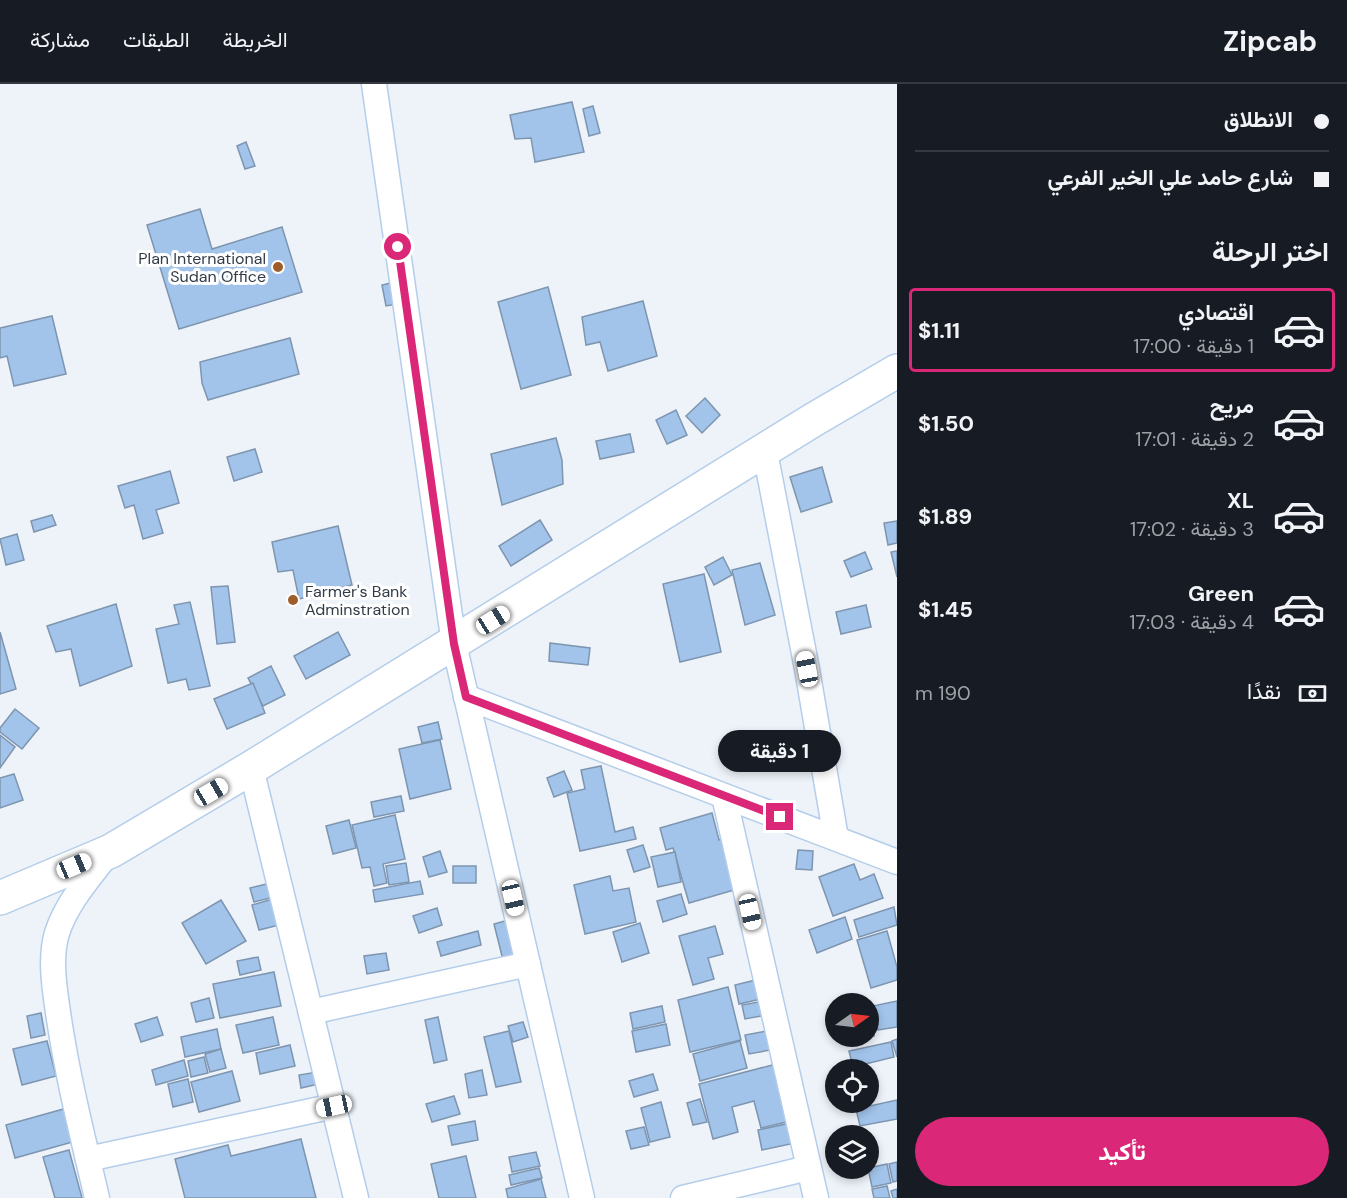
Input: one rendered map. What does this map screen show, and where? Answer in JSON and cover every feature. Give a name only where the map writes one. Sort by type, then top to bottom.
[{"type":"main road","points":[[0,898],[111,850],[251,768],[765,452],[813,420],[897,371]]},
{"type":"street","points":[[374,84],[454,644],[582,1198]]},
{"type":"street","points":[[765,452],[807,669],[836,838]]},
{"type":"street","points":[[466,697],[897,862]]},
{"type":"street","points":[[251,768],[356,1198]]},
{"type":"street","points":[[724,796],[816,1198]]},
{"type":"street","points":[[97,1198],[66,1063],[53,963],[57,934],[67,910],[111,850]]},
{"type":"street","points":[[311,1012],[528,964]]},
{"type":"street","points":[[88,1159],[334,1106]]},
{"type":"street","points":[[683,1198],[808,1168]]},
{"type":"building","points":[[572,102],[584,152],[535,162],[531,138],[515,139],[510,115]]},
{"type":"building","points":[[593,106],[600,133],[589,136],[583,109]]},
{"type":"building","points":[[246,142],[255,166],[245,169],[237,146]]},
{"type":"building","points":[[200,209],[212,249],[282,227],[302,292],[179,329],[147,225]]},
{"type":"building","points":[[399,281],[403,303],[386,306],[382,285]]},
{"type":"building","points":[[548,287],[571,375],[521,389],[498,302]]},
{"type":"building","points":[[643,301],[657,356],[608,371],[600,342],[586,345],[582,317]]},
{"type":"building","points":[[52,316],[66,374],[14,386],[7,356],[0,358],[0,328]]},
{"type":"building","points":[[290,338],[299,374],[208,400],[202,383],[200,362]]},
{"type":"building","points":[[705,398],[720,415],[702,433],[686,416]]},
{"type":"building","points":[[676,410],[687,435],[667,444],[656,420]]},
{"type":"building","points":[[630,434],[634,452],[600,459],[596,441]]},
{"type":"building","points":[[556,438],[562,460],[563,484],[502,505],[491,454]]},
{"type":"building","points":[[255,449],[262,472],[234,481],[227,457]]},
{"type":"building","points":[[822,467],[832,502],[801,512],[790,477]]},
{"type":"building","points":[[170,471],[179,503],[156,510],[163,533],[143,539],[134,505],[125,508],[118,486]]},
{"type":"building","points":[[52,515],[56,525],[34,532],[31,521]]},
{"type":"building","points":[[540,520],[552,540],[511,566],[499,546]]},
{"type":"building","points":[[897,521],[897,543],[888,545],[884,523]]},
{"type":"building","points":[[338,526],[352,585],[299,599],[293,570],[278,572],[272,542]]},
{"type":"building","points":[[17,534],[24,560],[6,565],[0,539]]},
{"type":"building","points":[[897,551],[897,577],[891,552]]},
{"type":"building","points":[[865,552],[872,569],[851,577],[844,561]]},
{"type":"building","points":[[723,557],[732,575],[714,585],[705,567]]},
{"type":"building","points":[[760,563],[775,615],[745,625],[732,570]]},
{"type":"building","points":[[704,574],[721,652],[680,662],[663,584]]},
{"type":"building","points":[[228,586],[235,642],[217,644],[211,587]]},
{"type":"building","points":[[190,602],[210,686],[189,690],[186,679],[168,683],[156,629],[179,624],[174,605]]},
{"type":"building","points":[[116,604],[132,666],[80,686],[71,649],[56,652],[47,626]]},
{"type":"building","points":[[866,605],[871,627],[841,634],[836,612]]},
{"type":"building","points":[[0,632],[16,689],[0,694]]},
{"type":"building","points":[[338,632],[350,655],[306,679],[294,656]]},
{"type":"building","points":[[550,643],[590,648],[588,665],[549,661]]},
{"type":"building","points":[[271,666],[285,695],[263,706],[248,678]]},
{"type":"building","points":[[253,683],[265,713],[227,729],[214,699]]},
{"type":"building","points":[[15,709],[39,728],[22,749],[0,732],[0,728]]},
{"type":"building","points":[[438,722],[442,739],[422,743],[418,727]]},
{"type":"building","points":[[0,735],[15,747],[0,768]]},
{"type":"building","points":[[440,740],[451,789],[410,799],[399,749]]},
{"type":"building","points":[[601,766],[615,832],[633,827],[636,839],[580,851],[567,793],[585,789],[581,770]]},
{"type":"building","points":[[564,771],[572,790],[554,797],[547,778]]},
{"type":"building","points":[[14,774],[23,800],[0,808],[0,778]]},
{"type":"building","points":[[401,796],[404,811],[374,817],[371,802]]},
{"type":"building","points":[[712,813],[719,840],[726,837],[741,888],[689,903],[673,848],[666,850],[660,828]]},
{"type":"building","points":[[395,815],[405,859],[383,864],[387,883],[374,886],[370,867],[362,868],[352,825]]},
{"type":"building","points":[[349,820],[356,848],[333,854],[326,826]]},
{"type":"building","points":[[643,845],[650,867],[634,872],[627,850]]},
{"type":"building","points":[[798,850],[813,851],[812,870],[796,869]]},
{"type":"building","points":[[440,851],[447,872],[429,877],[423,857]]},
{"type":"building","points":[[675,852],[681,882],[658,887],[651,857]]},
{"type":"building","points":[[406,863],[409,882],[389,885],[386,866]]},
{"type":"building","points":[[854,864],[860,880],[874,874],[883,898],[833,916],[819,877]]},
{"type":"building","points":[[453,866],[476,866],[476,883],[453,883]]},
{"type":"building","points":[[610,876],[613,891],[629,888],[636,922],[585,934],[574,885]]},
{"type":"building","points":[[420,881],[423,894],[375,902],[373,890]]},
{"type":"building","points":[[271,883],[274,897],[254,902],[250,888]]},
{"type":"building","points":[[681,894],[687,914],[663,922],[657,901]]},
{"type":"building","points":[[276,898],[283,924],[259,930],[252,905]]},
{"type":"building","points":[[221,900],[246,941],[206,964],[182,923]]},
{"type":"building","points":[[894,907],[897,925],[859,937],[854,920]]},
{"type":"building","points":[[437,908],[442,925],[419,933],[413,916]]},
{"type":"building","points":[[845,917],[852,939],[817,953],[809,930]]},
{"type":"building","points":[[512,919],[521,955],[503,960],[494,924]]},
{"type":"building","points":[[640,923],[649,953],[622,962],[613,932]]},
{"type":"building","points":[[715,926],[723,954],[708,958],[714,979],[693,985],[679,936]]},
{"type":"building","points":[[478,931],[481,945],[441,956],[437,942]]},
{"type":"building","points":[[887,931],[897,967],[897,980],[871,988],[857,940]]},
{"type":"building","points":[[386,953],[389,970],[367,974],[364,956]]},
{"type":"building","points":[[258,957],[261,970],[240,975],[237,961]]},
{"type":"building","points":[[274,972],[281,1006],[220,1018],[213,984]]},
{"type":"building","points":[[760,979],[765,998],[739,1004],[735,985]]},
{"type":"building","points":[[728,987],[741,1040],[690,1052],[678,1000]]},
{"type":"building","points":[[209,998],[214,1018],[196,1022],[191,1003]]},
{"type":"building","points":[[764,1001],[767,1015],[745,1019],[742,1005]]},
{"type":"building","points":[[897,1001],[897,1027],[879,1030],[879,1005]]},
{"type":"building","points":[[662,1006],[665,1022],[633,1029],[630,1013]]},
{"type":"building","points":[[41,1013],[45,1035],[31,1038],[27,1016]]},
{"type":"building","points":[[157,1017],[163,1035],[141,1042],[135,1024]]},
{"type":"building","points":[[273,1017],[279,1045],[243,1053],[236,1025]]},
{"type":"building","points":[[438,1017],[447,1060],[434,1063],[425,1020]]},
{"type":"building","points":[[523,1022],[528,1037],[513,1042],[508,1026]]},
{"type":"building","points":[[666,1024],[670,1045],[636,1052],[632,1031]]},
{"type":"building","points":[[217,1029],[221,1049],[185,1057],[181,1037]]},
{"type":"building","points":[[772,1030],[776,1049],[749,1054],[745,1035]]},
{"type":"building","points":[[509,1031],[521,1082],[496,1087],[484,1037]]},
{"type":"building","points":[[897,1039],[897,1057],[892,1041]]},
{"type":"building","points":[[47,1041],[56,1076],[22,1085],[13,1049]]},
{"type":"building","points":[[740,1041],[747,1068],[700,1081],[693,1054]]},
{"type":"building","points":[[891,1042],[894,1057],[879,1061],[851,1059],[849,1051],[879,1047],[879,1045]]},
{"type":"building","points":[[290,1045],[295,1066],[260,1074],[256,1053]]},
{"type":"building","points":[[221,1049],[226,1068],[210,1072],[205,1054]]},
{"type":"building","points":[[204,1057],[208,1073],[191,1077],[188,1061]]},
{"type":"building","points":[[184,1060],[188,1076],[156,1085],[152,1070]]},
{"type":"building","points":[[780,1063],[795,1120],[761,1128],[754,1101],[732,1107],[738,1132],[713,1139],[699,1084]]},
{"type":"building","points":[[482,1070],[487,1095],[469,1098],[465,1074]]},
{"type":"building","points":[[232,1071],[240,1101],[199,1112],[191,1082]]},
{"type":"building","points":[[317,1072],[319,1084],[301,1088],[299,1075]]},
{"type":"building","points":[[653,1074],[658,1090],[634,1097],[629,1081]]},
{"type":"building","points":[[188,1079],[193,1102],[173,1107],[168,1084]]},
{"type":"building","points":[[454,1096],[460,1114],[432,1122],[426,1104]]},
{"type":"building","points":[[700,1099],[707,1122],[693,1125],[687,1103]]},
{"type":"building","points":[[897,1100],[897,1119],[860,1125],[857,1113],[879,1113],[879,1104]]},
{"type":"building","points":[[661,1102],[670,1137],[650,1142],[641,1108]]},
{"type":"building","points":[[67,1108],[76,1141],[15,1158],[6,1125]]},
{"type":"building","points":[[475,1121],[478,1140],[452,1145],[448,1126]]},
{"type":"building","points":[[795,1122],[800,1142],[762,1150],[758,1130]]},
{"type":"building","points":[[644,1127],[649,1145],[631,1149],[626,1131]]},
{"type":"building","points":[[301,1139],[316,1198],[185,1198],[175,1159],[228,1145],[231,1156]]},
{"type":"building","points":[[69,1150],[82,1198],[55,1198],[43,1157]]},
{"type":"building","points":[[536,1152],[540,1166],[512,1172],[509,1157]]},
{"type":"building","points":[[466,1156],[476,1198],[439,1198],[431,1164]]},
{"type":"building","points":[[897,1162],[897,1181],[893,1182],[889,1164]]},
{"type":"building","points":[[887,1164],[891,1183],[872,1187],[870,1179],[879,1179],[879,1166]]},
{"type":"building","points":[[539,1168],[542,1178],[511,1185],[509,1175]]},
{"type":"building","points":[[541,1179],[546,1198],[508,1198],[506,1189]]},
{"type":"building","points":[[887,1186],[890,1198],[874,1198],[872,1189]]},
{"type":"building","points":[[897,1189],[897,1198],[893,1198],[891,1191]]},
{"type":"place","name":"Plan International Sudan Office","points":[[278,267]]},
{"type":"place","name":"Farmer's Bank Adminstration","points":[[293,600]]},
{"type":"route","points":[[398,247],[454,644],[466,697],[780,817]]}]
